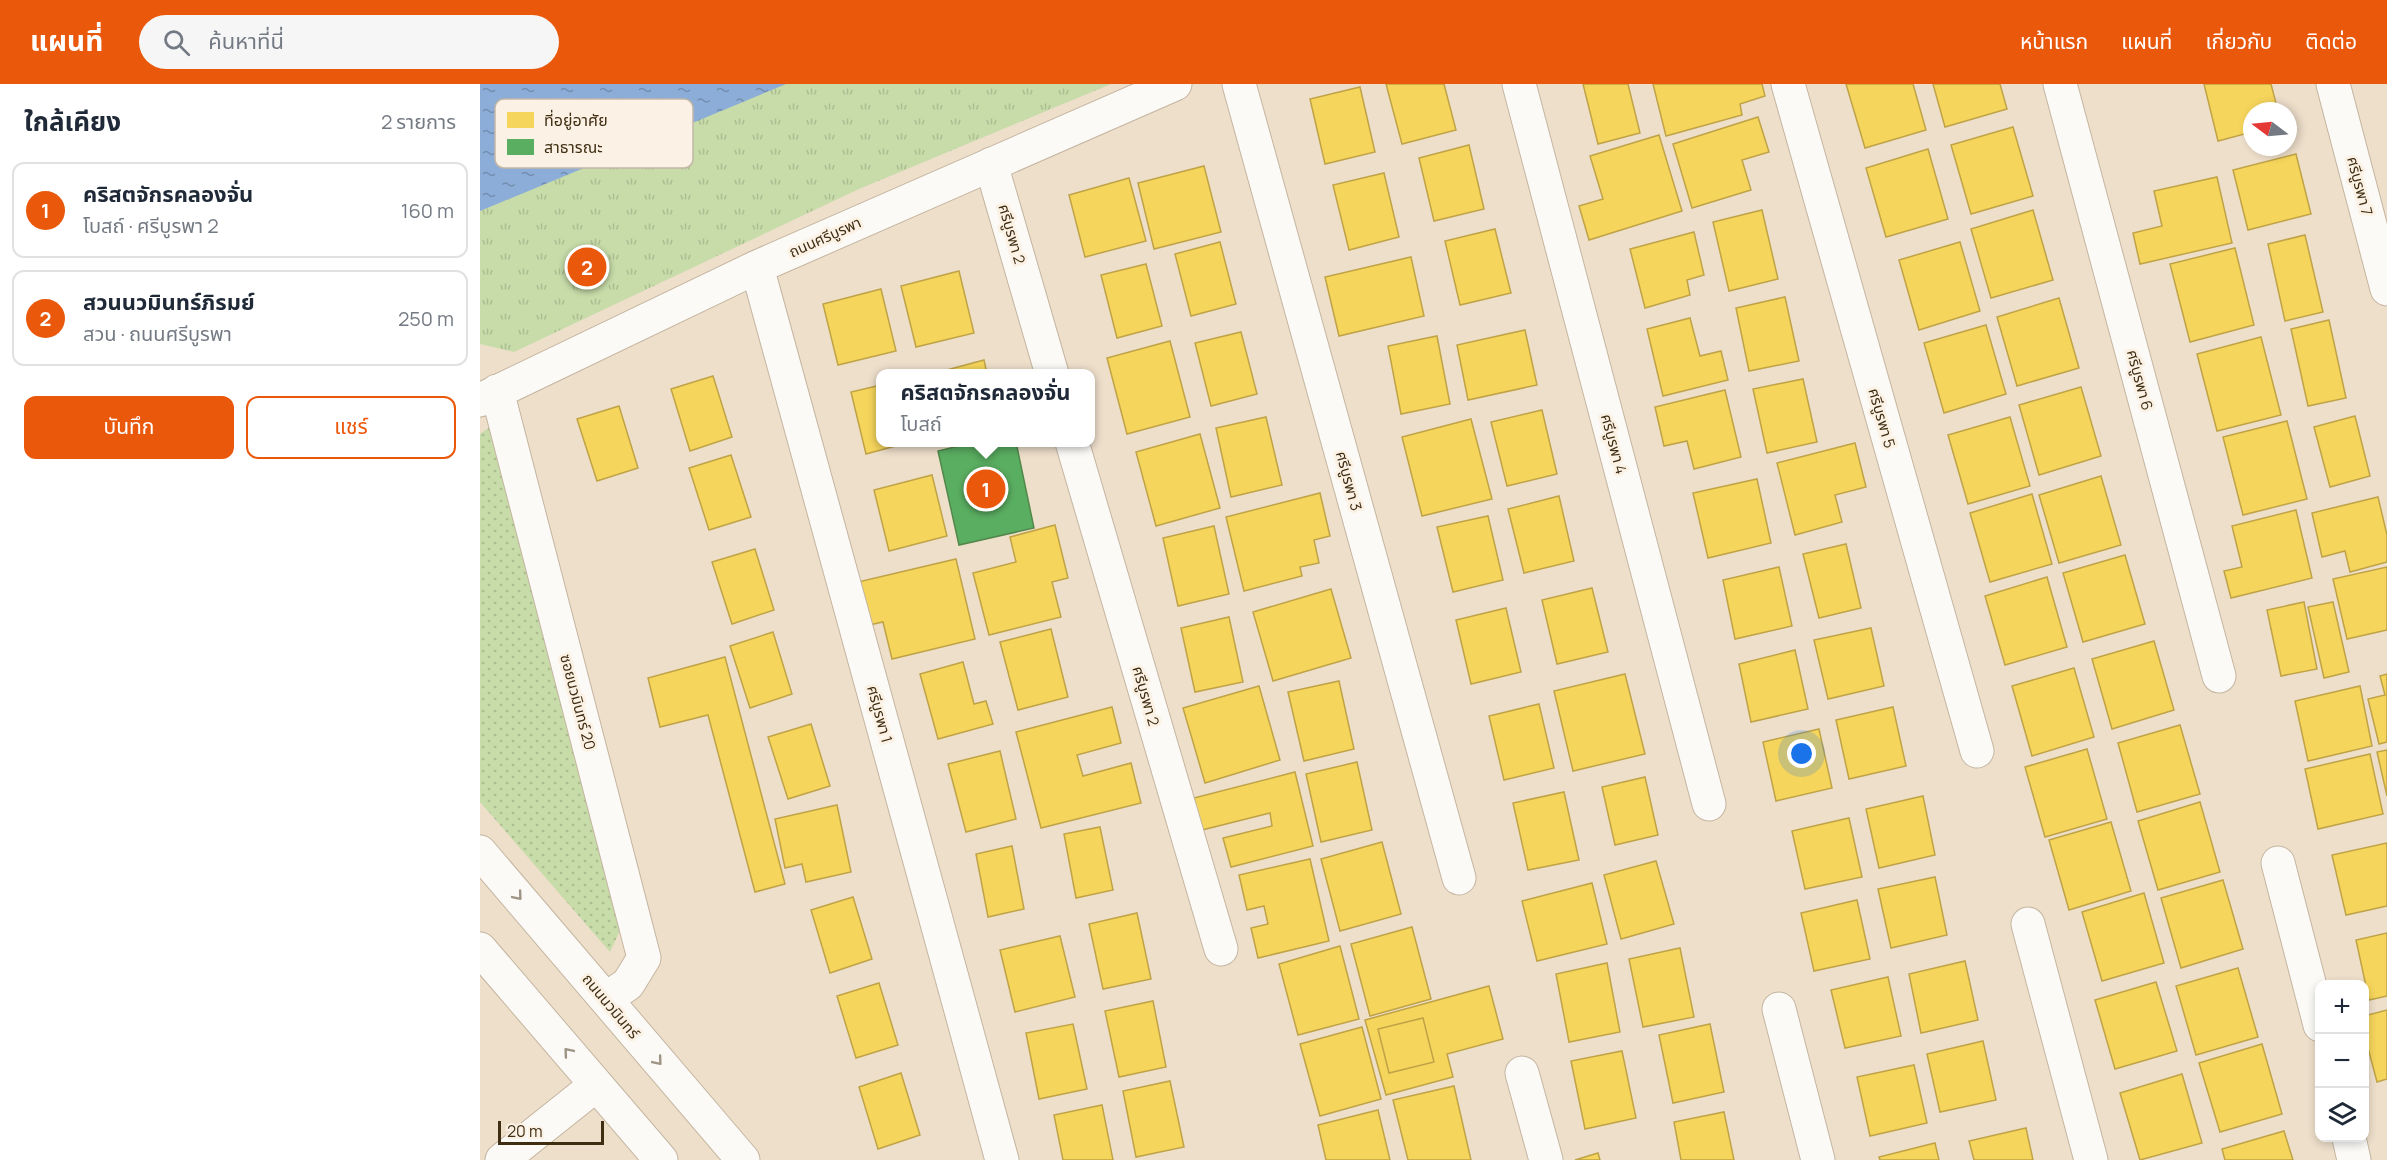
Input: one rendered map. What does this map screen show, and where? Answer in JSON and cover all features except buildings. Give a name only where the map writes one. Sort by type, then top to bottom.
[{"type":"street","name":"ถนนศรีบูรพา","points":[[489,395],[758,267],[1175,84]]},
{"type":"street","name":"ศรีบูรพา 3","points":[[1239,84],[1459,878]]},
{"type":"street","name":"ศรีบูรพา 4","points":[[1519,84],[1709,804]]},
{"type":"street","name":"ศรีบูรพา 5","points":[[1788,84],[1977,751]]},
{"type":"street","name":"ศรีบูรพา 6","points":[[2060,84],[2219,676]]},
{"type":"street","name":"ศรีบูรพา 7","points":[[2333,84],[2387,289]]},
{"type":"street","name":"ศรีบูรพา 2","points":[[991,164],[1051,369]]},
{"type":"street","name":"ศรีบูรพา 1","points":[[758,267],[1002,1160]]},
{"type":"street","name":"ซอยนวมินทร์ 20","points":[[489,395],[644,958],[628,984],[606,999]]},
{"type":"street","name":"ศรีบูรพา 2","points":[[1073,447],[1221,949]]},
{"type":"street","name":"ถนนนวมินทร์","points":[[480,852],[743,1160]]},
{"type":"street","points":[[2277,863],[2315,1010]]},
{"type":"street","points":[[2028,924],[2091,1160]]},
{"type":"street","points":[[480,949],[661,1160]]},
{"type":"street","points":[[1779,1009],[1818,1160]]},
{"type":"street","points":[[1522,1073],[1546,1160]]},
{"type":"street","points":[[502,1160],[596,1085]]},
{"type":"street","points":[[2350,1142],[2354,1160]]},
{"type":"green space","points":[[480,84],[1111,84],[859,189],[514,352],[480,344]]},
{"type":"green space","points":[[494,424],[624,922],[610,952],[480,802],[480,434]]},
{"type":"water","points":[[480,84],[786,84],[693,123],[693,99],[495,99],[495,168],[584,168],[480,211]]},
{"type":"place","name":"สวนนวมินทร์ภิรมย์","points":[[587,267]]},
{"type":"place","name":"คริสตจักรคลองจั่น","points":[[986,489]]}]
